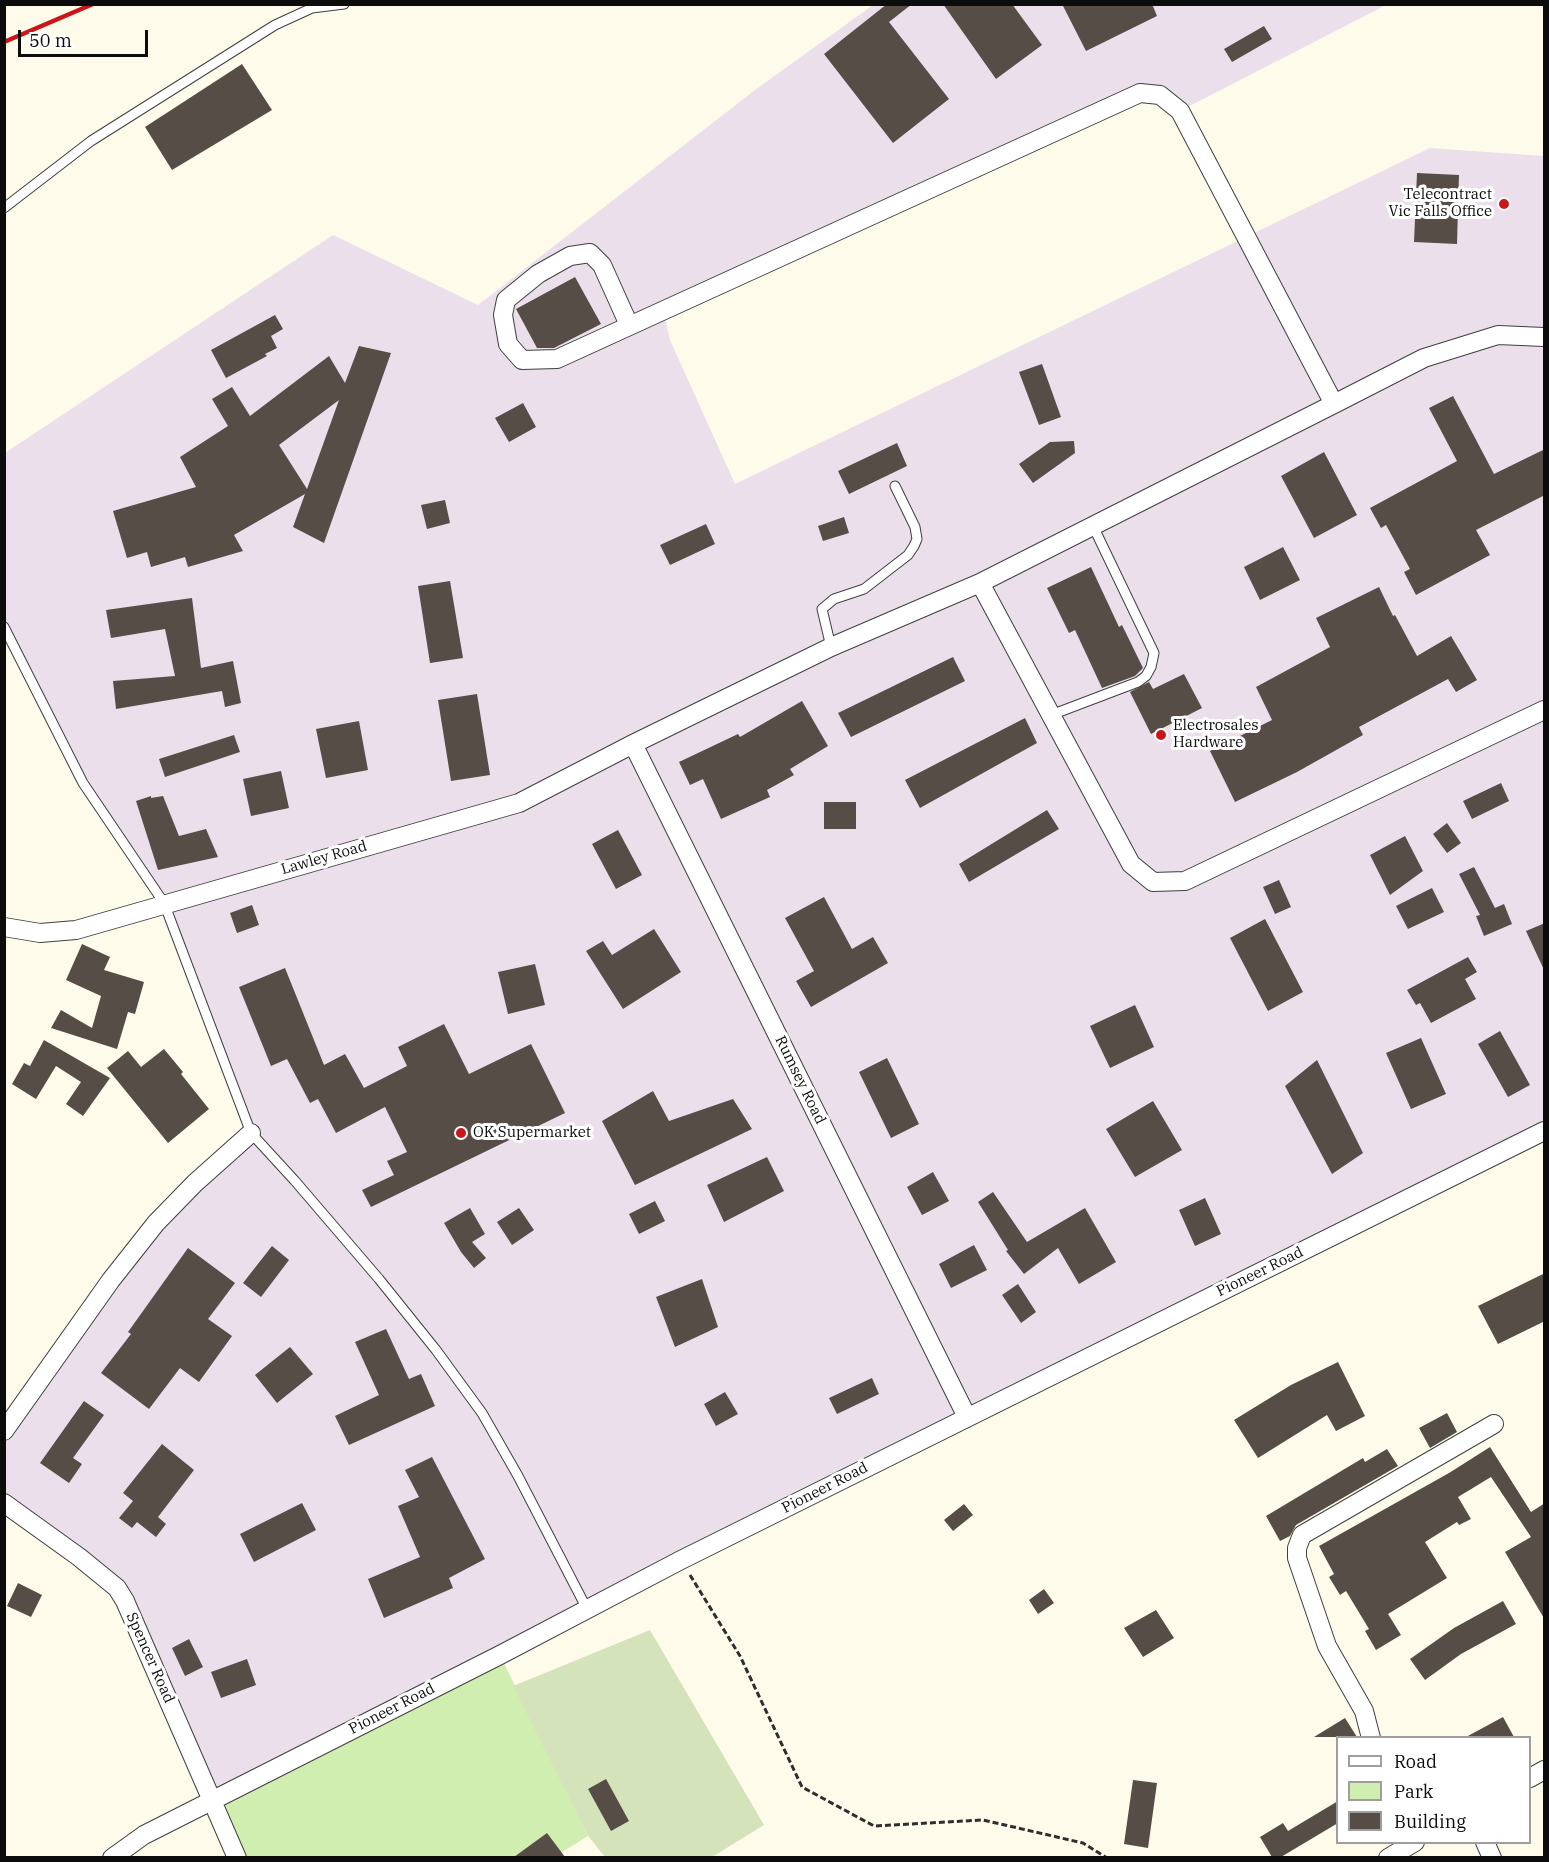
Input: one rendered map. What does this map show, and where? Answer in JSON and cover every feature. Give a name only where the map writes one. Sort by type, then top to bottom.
[{"type":"street","points":[[628,325],[602,265],[590,254],[570,256],[538,274],[506,300],[503,315],[508,344],[522,360],[557,359],[1140,93],[1160,95],[1180,111],[1334,405]]},
{"type":"street","name":"Lawley Road","points":[[4,927],[40,933],[76,930],[519,803],[831,647],[980,583],[1424,358],[1498,335],[1545,337]]},
{"type":"street","points":[[980,583],[1131,864],[1153,882],[1185,882],[1545,710]]},
{"type":"street","name":"Rumsey Road","points":[[633,744],[967,1417]]},
{"type":"street","name":"Pioneer Road","points":[[112,1857],[144,1834],[681,1560],[1545,1131]]},
{"type":"street","points":[[4,1431],[111,1280],[156,1223],[195,1183],[251,1133]]},
{"type":"street","points":[[1371,1736],[1364,1711],[1327,1646],[1297,1558],[1297,1548],[1302,1535],[1494,1424]]},
{"type":"street","name":"Spencer Road","points":[[4,1503],[79,1557],[117,1588],[125,1601],[237,1857]]},
{"type":"street","points":[[1531,1777],[1545,1770]]},
{"type":"lane","points":[[4,208],[91,141],[275,25],[312,8],[344,4]]},
{"type":"lane","points":[[831,647],[822,609],[834,599],[864,589],[908,555],[914,546],[917,538],[915,527],[895,486]]},
{"type":"lane","points":[[1051,715],[1138,682],[1146,676],[1151,667],[1154,653],[1093,526]]},
{"type":"lane","points":[[4,627],[83,783],[164,903],[251,1133],[379,1279],[436,1350],[482,1413],[518,1476],[587,1609]]},
{"type":"path","points":[[681,1560],[740,1656],[802,1787],[874,1826],[983,1820],[1083,1843],[1107,1857]]},
{"type":"shaded area","points":[[873,5],[1386,5],[1180,111],[1140,93],[663,310],[670,340],[735,484],[1430,148],[1544,156],[1544,1131],[213,1800],[125,1601],[5,1503],[5,1431],[111,1280],[251,1133],[164,903],[83,783],[5,627],[5,453],[333,235],[478,305],[755,90]]},
{"type":"green space","points":[[650,1630],[764,1825],[712,1857],[605,1857],[588,1836],[513,1686]]},
{"type":"green space","points":[[500,1655],[588,1836],[554,1857],[237,1857],[213,1800]]},
{"type":"building","points":[[887,4],[912,4],[889,22],[949,99],[893,143],[824,54]]},
{"type":"building","points":[[943,4],[1012,4],[1042,45],[996,79]]},
{"type":"building","points":[[1062,4],[1152,4],[1157,16],[1086,51]]},
{"type":"building","points":[[1264,26],[1272,39],[1232,62],[1224,49]]},
{"type":"building","points":[[242,64],[272,110],[172,170],[145,127]]},
{"type":"building","points":[[1417,173],[1459,175],[1457,244],[1414,242]]},
{"type":"building","points":[[575,277],[601,324],[554,348],[537,348],[516,309]]},
{"type":"building","points":[[275,315],[283,329],[271,336],[277,348],[265,354],[267,356],[226,378],[211,350]]},
{"type":"building","points":[[359,346],[391,353],[324,543],[293,527],[305,494],[234,535],[243,551],[188,567],[185,557],[151,567],[147,552],[127,558],[113,511],[196,487],[180,457],[228,426],[212,399],[232,387],[250,416],[329,356],[345,383]],"holes":[[[339,400],[307,489],[279,445]]]},
{"type":"building","points":[[1042,364],[1061,417],[1039,425],[1019,372]]},
{"type":"building","points":[[1453,396],[1494,474],[1545,449],[1545,495],[1476,530],[1490,555],[1416,595],[1404,572],[1410,569],[1386,525],[1381,528],[1370,508],[1457,461],[1429,408]]},
{"type":"building","points":[[523,403],[536,427],[509,442],[495,418]]},
{"type":"building","points":[[1074,441],[1075,453],[1033,483],[1019,464],[1050,442]]},
{"type":"building","points":[[897,443],[907,466],[849,494],[838,471]]},
{"type":"building","points":[[1324,452],[1357,515],[1314,538],[1281,476]]},
{"type":"building","points":[[445,500],[450,523],[427,529],[421,505]]},
{"type":"building","points":[[844,517],[849,533],[823,541],[818,526]]},
{"type":"building","points":[[706,524],[715,544],[670,565],[660,545]]},
{"type":"building","points":[[1283,547],[1300,580],[1260,600],[1244,567]]},
{"type":"building","points":[[1091,567],[1119,627],[1122,625],[1143,668],[1135,676],[1102,688],[1075,630],[1069,633],[1047,588]]},
{"type":"building","points":[[450,581],[463,658],[430,663],[418,586]]},
{"type":"building","points":[[1379,587],[1417,656],[1451,636],[1477,680],[1456,692],[1448,679],[1359,727],[1363,735],[1297,772],[1235,802],[1210,751],[1272,720],[1256,687],[1330,647],[1316,618]]},
{"type":"building","points":[[192,598],[201,668],[233,661],[241,703],[225,707],[222,691],[116,709],[113,681],[175,676],[165,629],[111,638],[106,610]]},
{"type":"building","points":[[953,657],[965,681],[851,737],[838,713]]},
{"type":"building","points":[[1184,674],[1202,708],[1151,734],[1130,692],[1149,682],[1153,689]]},
{"type":"building","points":[[477,694],[490,775],[451,781],[438,700]]},
{"type":"building","points":[[802,701],[828,746],[790,769],[794,775],[767,790],[770,797],[721,819],[703,779],[690,785],[679,762],[738,734],[740,737]]},
{"type":"building","points":[[1025,718],[1037,743],[920,808],[905,780]]},
{"type":"building","points":[[359,721],[368,770],[326,778],[316,729]]},
{"type":"building","points":[[234,735],[240,752],[165,777],[159,759]]},
{"type":"building","points":[[281,771],[289,808],[251,816],[243,779]]},
{"type":"building","points":[[1501,783],[1509,801],[1472,819],[1463,801]]},
{"type":"building","points":[[151,796],[151,798],[163,796],[179,836],[206,829],[218,857],[158,870],[136,801]]},
{"type":"building","points":[[824,802],[856,802],[856,829],[824,829]]},
{"type":"building","points":[[1047,810],[1059,829],[969,882],[959,864]]},
{"type":"building","points":[[1447,823],[1461,843],[1447,853],[1433,834]]},
{"type":"building","points":[[618,830],[642,875],[616,889],[592,844]]},
{"type":"building","points":[[1405,836],[1423,871],[1390,895],[1370,855]]},
{"type":"building","points":[[1474,867],[1495,908],[1504,904],[1512,924],[1484,936],[1476,916],[1480,915],[1459,874]]},
{"type":"building","points":[[1279,880],[1291,907],[1275,914],[1263,887]]},
{"type":"building","points":[[1432,888],[1444,912],[1408,929],[1396,906]]},
{"type":"building","points":[[824,897],[852,949],[873,937],[888,963],[811,1007],[796,981],[814,971],[785,918]]},
{"type":"building","points":[[252,905],[259,925],[237,933],[230,913]]},
{"type":"building","points":[[1265,919],[1303,992],[1268,1011],[1230,938]]},
{"type":"building","points":[[1545,923],[1545,972],[1526,931]]},
{"type":"building","points":[[654,929],[681,972],[623,1009],[586,951],[603,941],[612,955]]},
{"type":"building","points":[[82,944],[110,957],[104,970],[144,982],[135,1014],[128,1012],[117,1049],[51,1028],[61,1010],[92,1028],[101,996],[66,980]]},
{"type":"building","points":[[1468,957],[1477,972],[1465,979],[1476,999],[1431,1023],[1420,1003],[1416,1005],[1407,990]]},
{"type":"building","points":[[535,964],[545,1005],[508,1014],[498,972]]},
{"type":"building","points":[[285,968],[324,1065],[345,1054],[364,1088],[407,1066],[398,1047],[444,1024],[469,1074],[531,1044],[565,1113],[371,1207],[362,1190],[394,1175],[387,1161],[407,1152],[385,1107],[336,1133],[318,1099],[310,1103],[287,1059],[271,1066],[239,987]]},
{"type":"building","points":[[1135,1005],[1154,1047],[1110,1068],[1090,1026]]},
{"type":"building","points":[[1500,1031],[1530,1085],[1508,1097],[1478,1044]]},
{"type":"building","points":[[1421,1038],[1446,1094],[1411,1109],[1386,1053]]},
{"type":"building","points":[[44,1040],[110,1078],[83,1116],[66,1104],[81,1082],[56,1066],[36,1099],[12,1084],[24,1063],[30,1066]]},
{"type":"building","points":[[164,1049],[209,1109],[168,1143],[107,1068],[128,1051],[141,1067]]},
{"type":"building","points":[[887,1058],[919,1124],[891,1138],[859,1072]]},
{"type":"building","points":[[1317,1060],[1363,1153],[1332,1174],[1285,1086]]},
{"type":"building","points":[[653,1091],[669,1121],[733,1099],[752,1129],[635,1185],[602,1121]]},
{"type":"building","points":[[1153,1101],[1182,1150],[1135,1177],[1106,1129]]},
{"type":"building","points":[[767,1157],[784,1191],[724,1222],[707,1185]]},
{"type":"building","points":[[933,1172],[949,1201],[922,1215],[907,1187]]},
{"type":"building","points":[[993,1192],[1027,1242],[1085,1208],[1116,1262],[1079,1284],[1058,1248],[1024,1274],[1006,1251],[1008,1250],[978,1202]]},
{"type":"building","points":[[1205,1198],[1221,1234],[1195,1246],[1179,1210]]},
{"type":"building","points":[[655,1201],[665,1221],[639,1234],[629,1214]]},
{"type":"building","points":[[470,1208],[485,1234],[472,1242],[486,1258],[474,1268],[461,1252],[444,1223]]},
{"type":"building","points":[[519,1208],[534,1230],[512,1245],[497,1222]]},
{"type":"building","points":[[974,1245],[987,1270],[951,1288],[939,1264]]},
{"type":"building","points":[[272,1246],[289,1260],[261,1297],[243,1283]]},
{"type":"building","points":[[188,1248],[235,1283],[208,1319],[232,1336],[199,1382],[180,1368],[149,1409],[101,1373],[131,1334],[128,1332]]},
{"type":"building","points":[[1545,1273],[1545,1321],[1498,1344],[1478,1306]]},
{"type":"building","points":[[702,1279],[718,1327],[675,1347],[656,1297]]},
{"type":"building","points":[[1018,1284],[1036,1312],[1021,1323],[1002,1295]]},
{"type":"building","points":[[386,1329],[409,1379],[421,1374],[435,1406],[349,1445],[335,1416],[379,1395],[355,1342]]},
{"type":"building","points":[[290,1347],[313,1374],[277,1403],[255,1375]]},
{"type":"building","points":[[1338,1362],[1365,1416],[1336,1431],[1327,1415],[1258,1458],[1234,1420],[1291,1385]]},
{"type":"building","points":[[872,1378],[879,1394],[837,1414],[829,1398]]},
{"type":"building","points":[[725,1392],[738,1414],[716,1426],[704,1404]]},
{"type":"building","points":[[84,1401],[104,1415],[73,1458],[82,1464],[69,1483],[40,1463]]},
{"type":"building","points":[[1447,1413],[1457,1432],[1430,1448],[1419,1428]]},
{"type":"building","points":[[162,1444],[194,1470],[158,1517],[166,1524],[156,1537],[137,1522],[132,1528],[119,1518],[133,1501],[123,1493]]},
{"type":"building","points":[[1490,1447],[1531,1512],[1545,1503],[1545,1620],[1505,1552],[1531,1537],[1491,1477],[1458,1497],[1471,1519],[1459,1525],[1457,1522],[1425,1542],[1447,1578],[1388,1614],[1401,1635],[1376,1650],[1365,1631],[1369,1629],[1346,1591],[1340,1595],[1329,1577],[1334,1574],[1319,1546],[1449,1473]]},
{"type":"building","points":[[1387,1449],[1398,1466],[1296,1525],[1290,1536],[1280,1541],[1266,1516],[1363,1458],[1365,1462]]},
{"type":"building","points":[[432,1457],[485,1559],[449,1578],[453,1588],[384,1618],[368,1579],[420,1557],[398,1506],[419,1497],[405,1470]]},
{"type":"building","points":[[302,1503],[316,1530],[254,1562],[240,1534]]},
{"type":"building","points":[[964,1504],[973,1515],[953,1531],[944,1520]]},
{"type":"building","points":[[18,1583],[42,1595],[31,1617],[7,1606]]},
{"type":"building","points":[[1044,1589],[1054,1603],[1038,1614],[1029,1600]]},
{"type":"building","points":[[1503,1601],[1516,1624],[1461,1654],[1425,1680],[1410,1659],[1454,1628]]},
{"type":"building","points":[[1156,1610],[1174,1638],[1143,1657],[1124,1628]]},
{"type":"building","points":[[189,1639],[203,1667],[185,1676],[172,1648]]},
{"type":"building","points":[[247,1659],[256,1685],[221,1698],[211,1672]]},
{"type":"building","points":[[1503,1717],[1513,1736],[1468,1736]]},
{"type":"building","points":[[1345,1718],[1356,1736],[1336,1737],[1314,1737]]},
{"type":"building","points":[[606,1779],[629,1821],[611,1831],[588,1789]]},
{"type":"building","points":[[1133,1780],[1157,1783],[1148,1848],[1124,1844]]},
{"type":"building","points":[[1336,1802],[1336,1824],[1281,1857],[1272,1857],[1260,1837],[1283,1823],[1288,1831]]},
{"type":"building","points":[[547,1833],[565,1857],[514,1857]]},
{"type":"railway","points":[[4,42],[93,4]]},
{"type":"place","name":"Telecontract Vic Falls Office","points":[[1504,204]]},
{"type":"place","name":"Electrosales Hardware","points":[[1161,735]]},
{"type":"place","name":"OK Supermarket","points":[[461,1133]]}]
